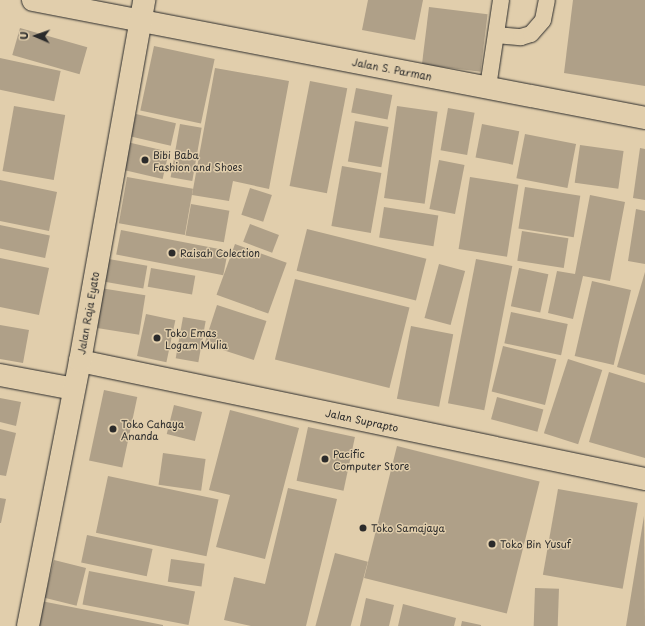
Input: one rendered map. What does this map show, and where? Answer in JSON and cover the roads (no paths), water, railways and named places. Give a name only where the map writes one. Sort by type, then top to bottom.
[{"type":"street","name":"Jalan S. Parman","points":[[33,0],[142,9],[488,88],[645,118]]},
{"type":"street","name":"Jalan Raja Eyato","points":[[28,626],[80,361],[142,9]]},
{"type":"street","name":"Jalan Suprapto","points":[[80,361],[645,479]]},
{"type":"street","points":[[0,375],[74,389]]},
{"type":"lane","points":[[488,88],[501,0]]},
{"type":"lane","points":[[496,35],[521,37],[531,34],[543,20],[547,0]]},
{"type":"place","name":"Bibi Baba Fashion and Shoes","points":[[145,160]]},
{"type":"place","name":"Raisah Colection","points":[[172,253]]},
{"type":"place","name":"Toko Emas Logam Mulia","points":[[157,338]]},
{"type":"place","name":"Toko Cahaya Ananda","points":[[113,429]]},
{"type":"place","name":"Pacific Computer Store","points":[[325,459]]},
{"type":"place","name":"Toko Samajaya","points":[[363,528]]},
{"type":"place","name":"Toko Bin Yusuf","points":[[492,544]]}]
